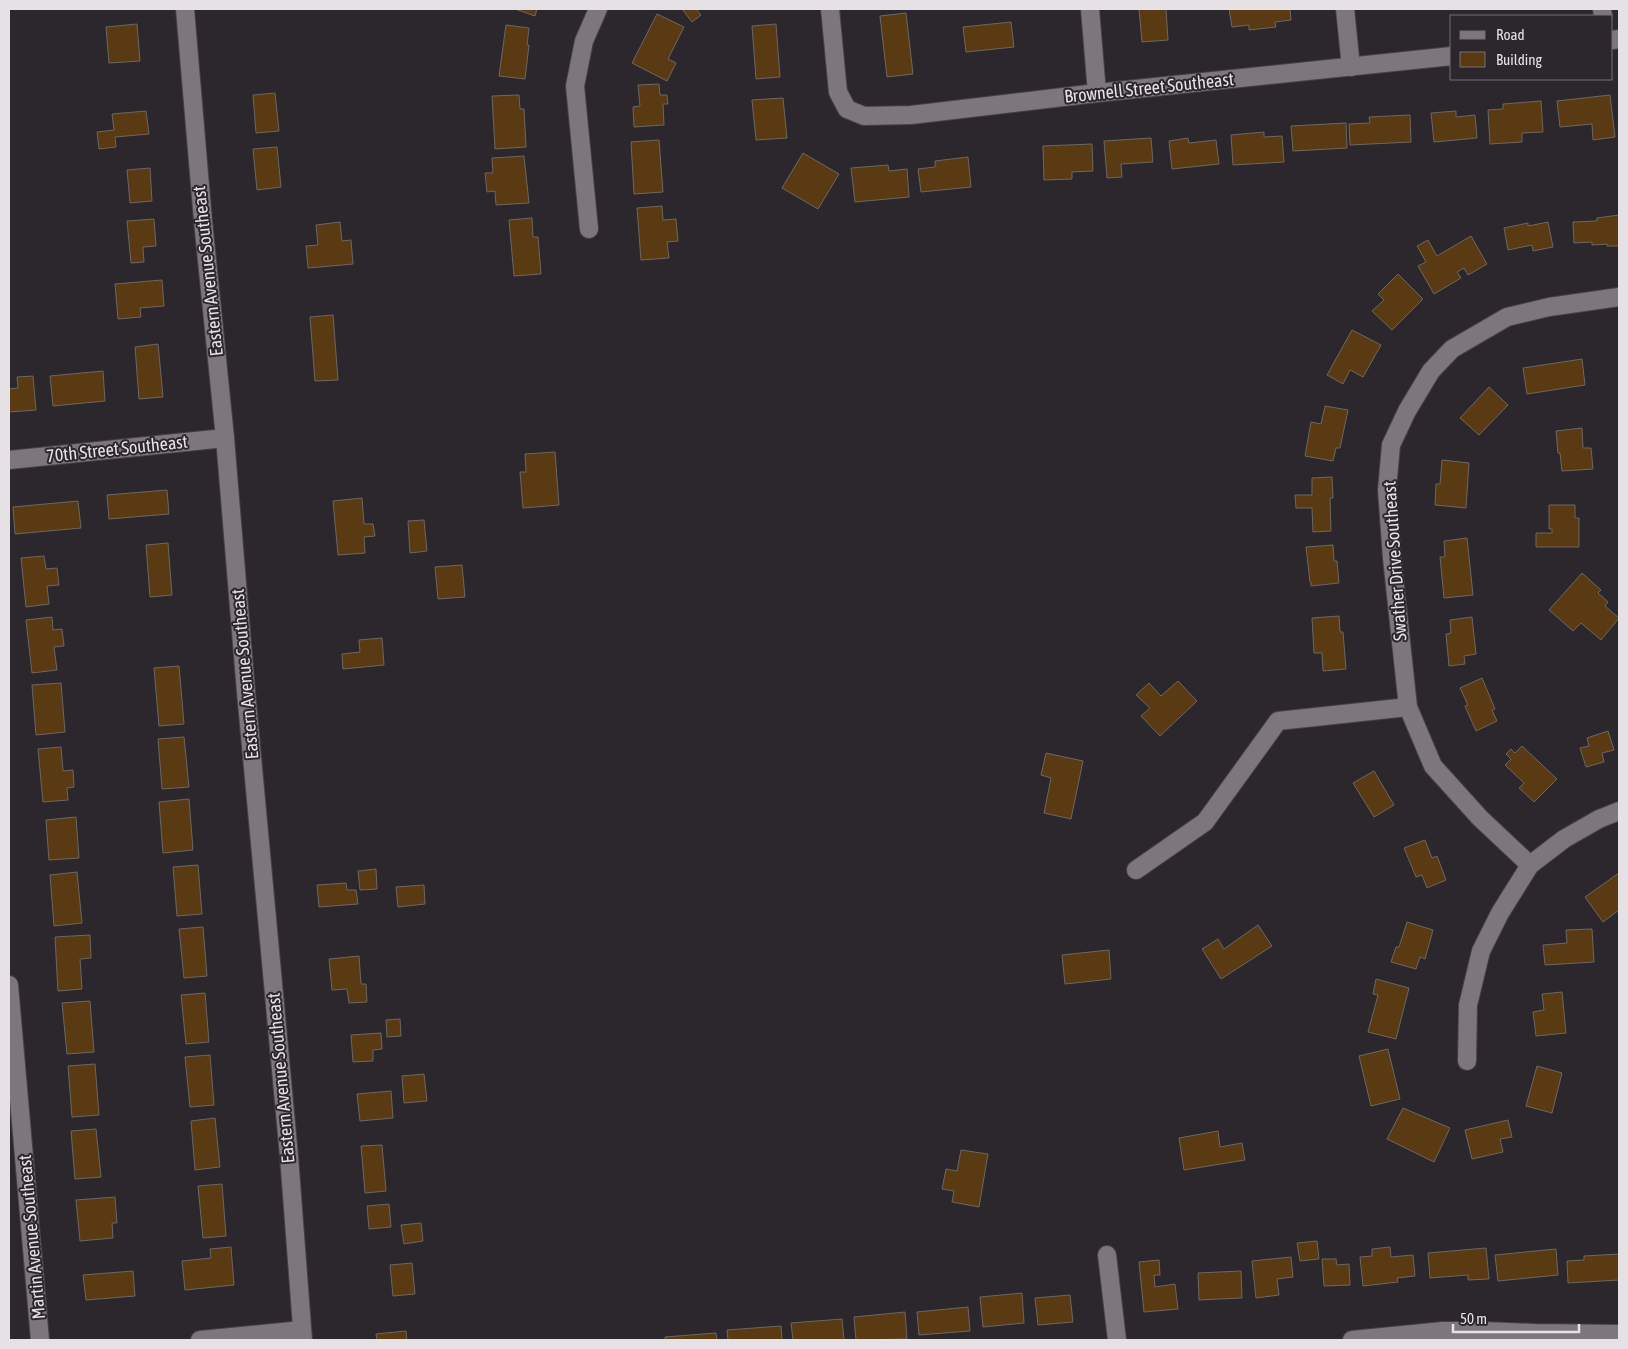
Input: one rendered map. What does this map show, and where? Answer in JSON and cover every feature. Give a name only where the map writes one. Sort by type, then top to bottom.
[{"type":"street","name":"Eastern Avenue Southeast","points":[[185,9],[203,221],[225,438],[245,688],[289,1156],[302,1335]]},
{"type":"street","points":[[588,229],[575,86],[584,41],[598,9]]},
{"type":"street","name":"Brownell Street Southeast","points":[[830,9],[838,92],[847,109],[864,116],[911,115],[1097,93],[1450,56]]},
{"type":"street","points":[[1090,9],[1097,93]]},
{"type":"street","points":[[1345,9],[1351,67]]},
{"type":"street","name":"Swather Drive Southeast","points":[[1530,865],[1480,818],[1433,766],[1408,707],[1392,558],[1387,490],[1391,445],[1407,411],[1431,372],[1452,349],[1508,317],[1549,307],[1619,297]]},
{"type":"street","name":"70th Street Southeast","points":[[9,460],[225,438]]},
{"type":"street","points":[[1136,870],[1205,822],[1278,721],[1408,707]]},
{"type":"street","points":[[1467,1062],[1468,1005],[1481,951],[1500,913],[1530,865],[1564,838],[1600,819],[1619,812]]},
{"type":"street","name":"Martin Avenue Southeast","points":[[9,985],[40,1340]]},
{"type":"street","points":[[1107,1255],[1116,1340]]},
{"type":"street","points":[[1352,1340],[1392,1338],[1443,1332],[1484,1331],[1619,1334]]},
{"type":"street","points":[[200,1340],[302,1335]]},
{"type":"building","points":[[515,9],[537,9],[535,16]]},
{"type":"building","points":[[682,9],[698,9],[701,15],[692,22]]},
{"type":"building","points":[[1139,9],[1166,9],[1168,40],[1142,42]]},
{"type":"building","points":[[1229,9],[1290,9],[1291,20],[1275,22],[1276,27],[1249,30],[1249,25],[1232,27]]},
{"type":"building","points":[[906,13],[913,74],[887,77],[880,16]]},
{"type":"building","points":[[657,14],[684,27],[668,59],[676,63],[667,81],[632,63]]},
{"type":"building","points":[[1011,22],[1014,47],[966,52],[963,27]]},
{"type":"building","points":[[137,24],[140,61],[109,63],[106,27]]},
{"type":"building","points":[[776,24],[780,77],[756,79],[752,26]]},
{"type":"building","points":[[506,25],[529,28],[525,79],[499,76]]},
{"type":"building","points":[[659,84],[660,95],[667,95],[668,104],[663,104],[664,125],[634,127],[633,107],[640,106],[638,85]]},
{"type":"building","points":[[275,93],[279,131],[256,133],[253,95]]},
{"type":"building","points":[[519,95],[520,109],[524,109],[526,147],[495,149],[492,96]]},
{"type":"building","points":[[1610,95],[1615,137],[1593,140],[1592,124],[1560,127],[1557,101]]},
{"type":"building","points":[[783,98],[787,138],[756,140],[752,100]]},
{"type":"building","points":[[1541,101],[1543,132],[1522,133],[1522,142],[1490,144],[1488,110],[1503,109],[1503,104]]},
{"type":"building","points":[[146,111],[149,134],[115,137],[116,147],[99,149],[97,132],[114,130],[112,114]]},
{"type":"building","points":[[1456,111],[1456,117],[1475,115],[1477,138],[1434,142],[1431,113]]},
{"type":"building","points":[[1410,115],[1411,142],[1350,145],[1349,124],[1370,123],[1369,117]]},
{"type":"building","points":[[1346,123],[1347,148],[1293,151],[1291,126]]},
{"type":"building","points":[[1264,132],[1264,137],[1282,136],[1284,162],[1233,165],[1231,135]]},
{"type":"building","points":[[1151,138],[1153,162],[1121,164],[1122,177],[1107,178],[1104,141]]},
{"type":"building","points":[[1188,138],[1189,143],[1216,140],[1219,164],[1172,169],[1169,141]]},
{"type":"building","points":[[659,140],[663,192],[634,194],[631,142]]},
{"type":"building","points":[[1092,144],[1093,171],[1072,172],[1072,179],[1044,180],[1043,146]]},
{"type":"building","points":[[277,147],[281,187],[257,190],[253,149]]},
{"type":"building","points":[[803,153],[839,174],[818,209],[782,188]]},
{"type":"building","points":[[524,156],[529,203],[496,205],[495,191],[487,192],[485,173],[493,173],[492,158]]},
{"type":"building","points":[[968,157],[971,187],[921,192],[918,169],[935,167],[935,161]]},
{"type":"building","points":[[888,165],[889,171],[907,169],[909,197],[855,202],[851,168]]},
{"type":"building","points":[[150,168],[152,201],[130,203],[127,170]]},
{"type":"building","points":[[662,206],[663,220],[676,219],[678,241],[667,242],[669,258],[641,260],[637,208]]},
{"type":"building","points":[[1619,215],[1619,246],[1607,246],[1607,244],[1592,245],[1592,242],[1574,243],[1573,222],[1597,221],[1597,218]]},
{"type":"building","points":[[532,218],[533,237],[538,237],[541,274],[514,276],[509,220]]},
{"type":"building","points":[[154,219],[156,246],[143,247],[144,262],[131,263],[127,221]]},
{"type":"building","points":[[340,222],[342,241],[351,240],[353,264],[308,268],[306,246],[318,245],[316,225]]},
{"type":"building","points":[[1548,222],[1553,247],[1533,251],[1532,245],[1508,250],[1504,228],[1528,223],[1528,226]]},
{"type":"building","points":[[1471,236],[1487,264],[1468,275],[1464,268],[1457,272],[1461,278],[1434,294],[1418,266],[1426,262],[1417,246],[1428,240],[1437,256]]},
{"type":"building","points":[[1398,274],[1423,299],[1392,330],[1372,311],[1384,300],[1378,294]]},
{"type":"building","points":[[162,280],[164,306],[140,308],[141,317],[118,319],[115,284]]},
{"type":"building","points":[[333,315],[338,380],[315,381],[310,317]]},
{"type":"building","points":[[1352,330],[1381,345],[1363,377],[1350,370],[1343,384],[1327,375]]},
{"type":"building","points":[[158,344],[163,397],[139,399],[135,347]]},
{"type":"building","points":[[1582,359],[1585,385],[1527,394],[1523,368]]},
{"type":"building","points":[[103,371],[105,401],[53,406],[50,376]]},
{"type":"building","points":[[33,376],[36,410],[9,412],[9,389],[18,388],[17,377]]},
{"type":"building","points":[[1489,387],[1508,405],[1479,435],[1460,418]]},
{"type":"building","points":[[1325,406],[1348,410],[1340,448],[1336,448],[1333,461],[1305,456],[1311,422],[1321,424]]},
{"type":"building","points":[[1582,428],[1583,448],[1591,448],[1593,469],[1562,471],[1556,431]]},
{"type":"building","points":[[555,452],[559,505],[523,508],[520,472],[526,472],[525,454]]},
{"type":"building","points":[[1442,460],[1469,463],[1466,508],[1435,505],[1436,484],[1440,484]]},
{"type":"building","points":[[1332,477],[1333,498],[1330,498],[1331,531],[1313,532],[1312,508],[1296,508],[1295,495],[1312,495],[1312,478]]},
{"type":"building","points":[[167,490],[169,514],[109,519],[107,495]]},
{"type":"building","points":[[362,498],[364,524],[373,524],[375,536],[364,537],[365,553],[338,555],[333,501]]},
{"type":"building","points":[[78,501],[81,528],[15,534],[13,507]]},
{"type":"building","points":[[1549,505],[1575,505],[1575,518],[1579,518],[1579,547],[1536,547],[1536,533],[1552,533],[1552,529],[1549,529]]},
{"type":"building","points":[[424,520],[427,551],[410,553],[408,521]]},
{"type":"building","points":[[1467,538],[1473,595],[1444,598],[1440,557],[1445,557],[1444,541]]},
{"type":"building","points":[[168,543],[172,595],[150,597],[146,545]]},
{"type":"building","points":[[1333,545],[1334,561],[1337,561],[1339,583],[1311,586],[1306,547]]},
{"type":"building","points":[[44,556],[46,569],[57,568],[59,585],[47,586],[49,604],[26,607],[21,558]]},
{"type":"building","points":[[462,565],[465,597],[438,599],[435,567]]},
{"type":"building","points":[[1582,573],[1601,590],[1598,593],[1608,602],[1605,606],[1619,618],[1601,640],[1581,623],[1573,631],[1549,610]]},
{"type":"building","points":[[1339,616],[1340,632],[1343,632],[1346,669],[1323,671],[1322,653],[1314,653],[1312,618]]},
{"type":"building","points":[[52,617],[53,630],[62,629],[64,646],[54,647],[57,670],[32,673],[26,620]]},
{"type":"building","points":[[1472,617],[1476,654],[1464,656],[1465,664],[1449,666],[1446,634],[1451,633],[1450,620]]},
{"type":"building","points":[[382,638],[384,665],[343,669],[342,654],[360,652],[359,640]]},
{"type":"building","points":[[179,666],[184,724],[159,726],[154,668]]},
{"type":"building","points":[[1482,678],[1495,709],[1492,710],[1497,721],[1476,731],[1465,706],[1468,705],[1460,688]]},
{"type":"building","points":[[1178,681],[1197,701],[1160,736],[1141,716],[1150,708],[1136,695],[1149,683],[1161,696]]},
{"type":"building","points":[[61,683],[65,732],[36,735],[32,685]]},
{"type":"building","points":[[1608,731],[1614,750],[1602,753],[1604,762],[1586,767],[1580,748],[1589,746],[1587,738]]},
{"type":"building","points":[[184,737],[189,787],[162,789],[158,739]]},
{"type":"building","points":[[1522,746],[1557,779],[1534,802],[1519,788],[1524,783],[1505,765],[1511,759],[1506,754],[1511,749],[1515,753]]},
{"type":"building","points":[[61,747],[63,771],[73,770],[74,787],[67,788],[68,800],[43,802],[38,749]]},
{"type":"building","points":[[1046,753],[1083,761],[1071,819],[1044,813],[1051,778],[1041,775]]},
{"type":"building","points":[[1374,771],[1394,805],[1374,817],[1353,783]]},
{"type":"building","points":[[189,799],[193,850],[163,853],[159,802]]},
{"type":"building","points":[[76,817],[79,858],[49,860],[46,820]]},
{"type":"building","points":[[1425,840],[1432,858],[1437,856],[1446,880],[1427,888],[1422,875],[1416,877],[1404,848]]},
{"type":"building","points":[[198,865],[202,914],[177,916],[173,867]]},
{"type":"building","points":[[376,869],[377,889],[360,890],[358,871]]},
{"type":"building","points":[[77,872],[82,923],[54,926],[50,875]]},
{"type":"building","points":[[1619,873],[1619,910],[1603,922],[1585,897]]},
{"type":"building","points":[[346,883],[347,890],[356,890],[358,904],[319,907],[317,885]]},
{"type":"building","points":[[424,885],[425,904],[398,907],[396,887]]},
{"type":"building","points":[[1407,922],[1433,930],[1425,959],[1420,957],[1416,969],[1391,962],[1396,947],[1399,947]]},
{"type":"building","points":[[1258,925],[1272,946],[1221,979],[1202,949],[1218,939],[1224,949]]},
{"type":"building","points":[[203,927],[207,976],[184,978],[179,929]]},
{"type":"building","points":[[1592,929],[1594,962],[1545,965],[1543,945],[1567,943],[1566,930]]},
{"type":"building","points":[[90,935],[91,958],[80,959],[82,989],[58,991],[55,937]]},
{"type":"building","points":[[1109,950],[1111,979],[1065,984],[1062,955]]},
{"type":"building","points":[[359,956],[361,984],[366,984],[367,1002],[349,1003],[347,989],[332,990],[329,959]]},
{"type":"building","points":[[1376,979],[1409,988],[1396,1039],[1368,1032],[1378,995],[1373,994]]},
{"type":"building","points":[[1562,992],[1566,1033],[1536,1036],[1533,1012],[1544,1010],[1542,994]]},
{"type":"building","points":[[205,993],[209,1042],[186,1044],[181,995]]},
{"type":"building","points":[[90,1001],[94,1052],[67,1054],[62,1003]]},
{"type":"building","points":[[400,1019],[401,1036],[387,1037],[386,1020]]},
{"type":"building","points":[[381,1033],[382,1049],[373,1050],[373,1061],[353,1062],[351,1035]]},
{"type":"building","points":[[1388,1049],[1400,1099],[1371,1106],[1359,1056]]},
{"type":"building","points":[[210,1055],[214,1105],[190,1107],[185,1057]]},
{"type":"building","points":[[95,1064],[99,1115],[72,1117],[68,1066]]},
{"type":"building","points":[[1537,1066],[1562,1073],[1552,1113],[1526,1106]]},
{"type":"building","points":[[424,1074],[427,1101],[404,1103],[402,1076]]},
{"type":"building","points":[[391,1091],[393,1118],[360,1121],[357,1094]]},
{"type":"building","points":[[1403,1108],[1450,1128],[1434,1162],[1387,1139]]},
{"type":"building","points":[[215,1118],[220,1167],[195,1170],[191,1121]]},
{"type":"building","points":[[1508,1120],[1512,1137],[1500,1139],[1503,1152],[1472,1159],[1465,1130]]},
{"type":"building","points":[[96,1129],[101,1177],[75,1179],[71,1131]]},
{"type":"building","points":[[1218,1131],[1220,1147],[1242,1143],[1245,1160],[1184,1170],[1179,1138]]},
{"type":"building","points":[[382,1145],[386,1191],[365,1193],[361,1146]]},
{"type":"building","points":[[961,1150],[988,1154],[979,1207],[952,1202],[954,1191],[942,1189],[946,1169],[957,1171]]},
{"type":"building","points":[[222,1184],[226,1236],[203,1238],[198,1186]]},
{"type":"building","points":[[115,1197],[117,1223],[112,1223],[113,1238],[80,1241],[76,1200]]},
{"type":"building","points":[[389,1204],[391,1227],[369,1229],[367,1206]]},
{"type":"building","points":[[421,1223],[423,1241],[404,1244],[401,1225]]},
{"type":"building","points":[[1317,1241],[1319,1259],[1300,1261],[1297,1243]]},
{"type":"building","points":[[231,1247],[234,1285],[185,1290],[182,1261],[211,1258],[210,1249]]},
{"type":"building","points":[[1390,1247],[1391,1257],[1413,1255],[1415,1276],[1397,1278],[1398,1282],[1363,1286],[1360,1257],[1372,1256],[1372,1249]]},
{"type":"building","points":[[1486,1248],[1489,1279],[1468,1280],[1468,1275],[1430,1278],[1428,1253]]},
{"type":"building","points":[[1556,1249],[1558,1275],[1498,1281],[1495,1255]]},
{"type":"building","points":[[1619,1254],[1619,1280],[1568,1283],[1567,1261],[1584,1260],[1584,1256]]},
{"type":"building","points":[[1291,1257],[1293,1277],[1277,1279],[1279,1295],[1256,1298],[1252,1261]]},
{"type":"building","points":[[1322,1259],[1336,1259],[1337,1265],[1349,1264],[1350,1285],[1324,1286]]},
{"type":"building","points":[[1159,1260],[1160,1275],[1154,1275],[1155,1287],[1175,1284],[1178,1309],[1144,1312],[1139,1262]]},
{"type":"building","points":[[412,1263],[415,1294],[393,1296],[390,1265]]},
{"type":"building","points":[[133,1271],[135,1296],[86,1300],[83,1275]]},
{"type":"building","points":[[1241,1271],[1242,1298],[1199,1300],[1198,1273]]},
{"type":"building","points":[[1022,1293],[1024,1323],[983,1327],[980,1297]]},
{"type":"building","points":[[1070,1295],[1073,1322],[1038,1325],[1035,1298]]},
{"type":"building","points":[[968,1307],[970,1331],[919,1335],[917,1312]]},
{"type":"building","points":[[905,1312],[907,1339],[856,1340],[854,1317]]},
{"type":"building","points":[[842,1319],[844,1340],[793,1340],[791,1323]]},
{"type":"building","points":[[781,1326],[782,1340],[728,1340],[727,1330]]},
{"type":"building","points":[[406,1331],[407,1340],[377,1340],[376,1334]]},
{"type":"building","points":[[716,1333],[717,1340],[665,1340],[665,1337]]}]
